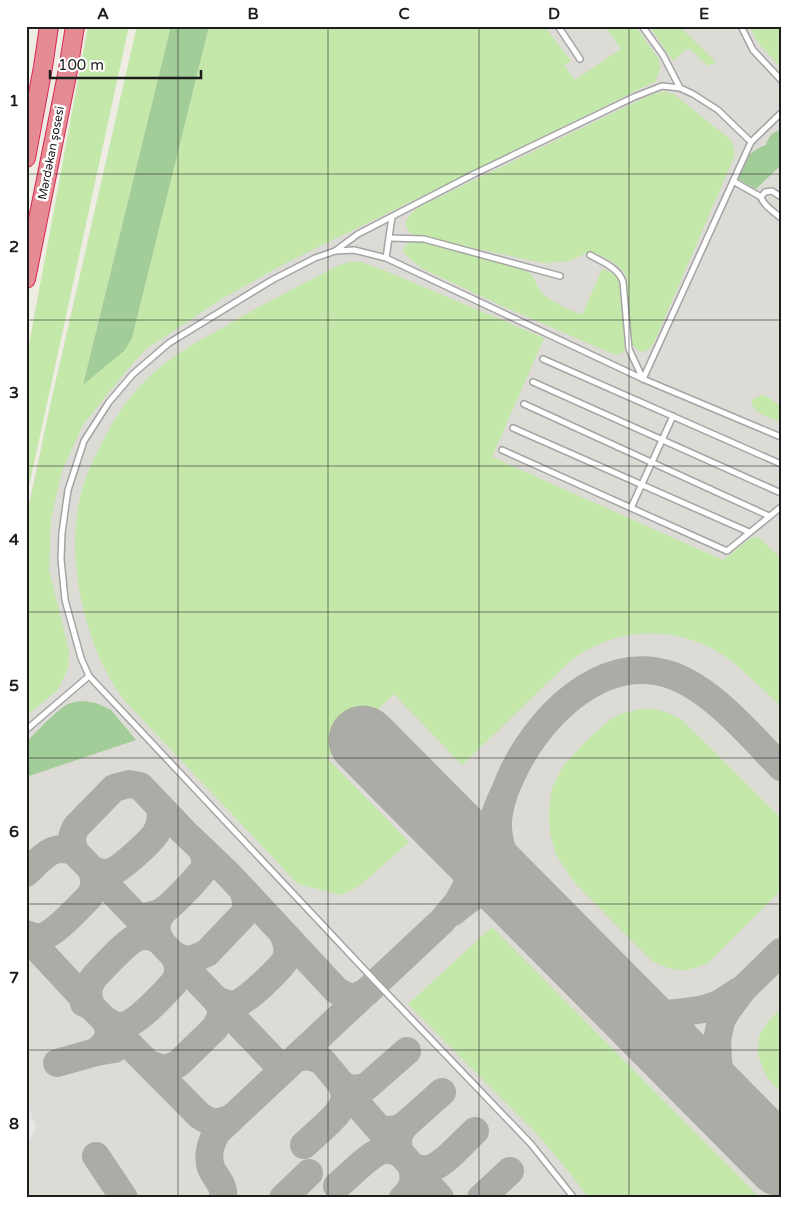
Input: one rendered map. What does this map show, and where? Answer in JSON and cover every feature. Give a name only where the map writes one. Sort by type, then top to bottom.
[{"type":"highway","name":"Mərdəkan şosesi","points":[[26,158],[49,26]]},
{"type":"highway","name":"Mərdəkan şosesi","points":[[26,279],[75,26]]},
{"type":"lane","points":[[558,26],[580,60]]},
{"type":"lane","points":[[642,26],[663,55],[680,88]]},
{"type":"lane","points":[[741,26],[753,50],[781,80]]},
{"type":"lane","points":[[335,251],[358,234],[474,174],[634,97],[662,86],[680,88],[693,94],[718,110],[750,142]]},
{"type":"lane","points":[[643,379],[750,142],[781,113]]},
{"type":"lane","points":[[733,181],[761,196],[765,204],[780,215]]},
{"type":"lane","points":[[761,196],[765,192],[772,191],[781,198]]},
{"type":"lane","points":[[386,258],[392,216]]},
{"type":"lane","points":[[389,238],[424,239],[560,276]]},
{"type":"lane","points":[[574,1198],[531,1144],[89,676],[81,658],[65,600],[61,558],[62,533],[68,490],[84,441],[109,402],[133,374],[169,343],[272,280],[314,258],[335,251],[354,250],[386,258],[643,379],[781,437]]},
{"type":"lane","points":[[590,255],[617,270],[622,276],[629,350],[643,379]]},
{"type":"lane","points":[[543,359],[781,464]]},
{"type":"lane","points":[[533,382],[781,493]]},
{"type":"lane","points":[[524,404],[769,516]]},
{"type":"lane","points":[[631,508],[673,416]]},
{"type":"lane","points":[[513,428],[750,532]]},
{"type":"lane","points":[[502,450],[727,551],[781,507]]},
{"type":"lane","points":[[26,730],[89,676]]},
{"type":"shaded area","points":[[137,26],[781,26],[781,1198],[26,1198],[26,1148],[36,1126],[26,1104],[26,517]]},
{"type":"shaded area","points":[[26,1106],[28,1106],[36,1126],[26,1148]]},
{"type":"green space","points":[[88,26],[129,26],[26,500],[26,361]]},
{"type":"green space","points":[[137,26],[171,26],[83,384],[132,338],[209,26],[544,26],[571,61],[564,65],[575,80],[621,49],[605,26],[635,26],[659,59],[660,68],[656,81],[288,262],[223,298],[146,349],[83,425],[62,471],[51,519],[49,570],[69,651],[68,668],[58,690],[26,716],[26,521],[49,411]]},
{"type":"green space","points":[[171,26],[209,26],[132,338],[125,350],[83,385]]},
{"type":"green space","points":[[649,26],[679,26],[716,62],[708,66],[690,49],[685,50],[673,61]]},
{"type":"green space","points":[[750,26],[781,26],[781,68],[759,43]]},
{"type":"green space","points":[[661,92],[675,95],[731,140],[734,148],[734,157],[653,345],[646,351],[642,352],[637,349],[630,339],[627,278],[625,273],[606,258],[590,251],[572,260],[543,263],[414,235],[406,226],[406,222],[411,214],[423,205],[650,95]]},
{"type":"green space","points":[[781,130],[781,165],[756,189],[740,180],[738,178],[747,157],[755,150],[766,145],[773,133]]},
{"type":"green space","points":[[411,242],[424,243],[492,260],[526,271],[531,275],[545,296],[580,314],[583,313],[602,269],[612,272],[618,278],[620,285],[624,351],[620,354],[613,354],[423,269],[403,252],[405,246]]},
{"type":"green space","points":[[349,262],[361,262],[381,269],[544,338],[492,457],[723,560],[751,538],[758,537],[781,558],[781,706],[728,658],[702,644],[682,637],[663,634],[623,636],[586,650],[569,662],[462,765],[394,694],[327,758],[409,842],[358,887],[341,895],[298,884],[124,700],[110,679],[87,623],[80,595],[75,546],[77,512],[80,496],[89,470],[117,415],[146,380],[173,358],[203,339],[294,288],[337,266]]},
{"type":"green space","points":[[761,395],[766,396],[781,406],[781,422],[758,412],[754,408],[752,400]]},
{"type":"green space","points":[[78,701],[96,703],[111,710],[136,740],[26,777],[26,742],[63,707]]},
{"type":"green space","points":[[642,709],[663,711],[682,720],[781,818],[781,890],[708,963],[686,970],[673,969],[652,961],[574,882],[556,855],[550,833],[549,811],[552,788],[563,766],[588,739],[611,719],[624,713]]},
{"type":"green space","points":[[492,927],[760,1198],[589,1198],[537,1134],[408,1004]]},
{"type":"green space","points":[[781,1009],[781,1093],[766,1076],[758,1055],[759,1036],[769,1020]]},
{"type":"taxiway","points":[[515,894],[502,853],[498,828],[499,810],[509,781],[520,758],[553,715],[573,696],[595,682],[619,673],[645,670],[671,675],[687,682],[716,702],[781,767]]},
{"type":"taxiway","points":[[75,852],[72,839],[76,827],[114,788],[129,784],[140,786],[229,875],[336,990],[352,997],[368,991]]},
{"type":"taxiway","points":[[223,1198],[221,1186],[211,1168],[209,1159],[211,1145],[217,1132],[442,921],[458,902],[465,889],[502,797]]},
{"type":"taxiway","points":[[26,934],[42,937],[54,931],[89,897],[94,884],[92,870],[104,873],[111,872],[128,861],[142,848],[158,830],[161,820],[160,807]]},
{"type":"taxiway","points":[[26,873],[42,858],[53,851],[67,849],[75,852],[283,1070]]},
{"type":"taxiway","points":[[148,916],[159,913],[167,908],[199,876],[205,867],[203,851]]},
{"type":"taxiway","points":[[453,912],[469,900],[486,891],[501,890],[515,894]]},
{"type":"taxiway","points":[[174,955],[191,960],[207,953],[245,913],[247,907],[244,892]]},
{"type":"taxiway","points":[[84,1003],[91,1006],[88,990],[90,983],[129,942],[140,936],[150,936],[160,940],[157,924],[164,910]]},
{"type":"taxiway","points":[[26,936],[91,1006],[199,1115],[214,1122],[231,1118]]},
{"type":"taxiway","points":[[217,1000],[227,1004],[236,1004],[263,984],[286,959],[287,947],[284,936]]},
{"type":"taxiway","points":[[736,1117],[723,1090],[718,1061],[717,1040],[721,1021],[743,989],[781,952]]},
{"type":"taxiway","points":[[96,1052],[108,1038],[109,1034],[105,1020],[113,1025],[126,1025],[141,1016],[174,983],[178,969],[174,955]]},
{"type":"taxiway","points":[[614,994],[667,1014],[704,1009],[719,1004],[739,991]]},
{"type":"taxiway","points":[[149,1064],[163,1069],[179,1063],[215,1028],[221,1017],[221,1009],[217,1000]]},
{"type":"taxiway","points":[[57,1063],[114,1049]]},
{"type":"taxiway","points":[[304,1145],[340,1109],[344,1099],[342,1085],[352,1089],[366,1087],[407,1051]]},
{"type":"taxiway","points":[[297,1057],[311,1057],[323,1062],[440,1198]]},
{"type":"taxiway","points":[[389,1130],[398,1129],[405,1125],[442,1092]]},
{"type":"taxiway","points":[[337,1186],[376,1153],[386,1150],[400,1153],[398,1138],[405,1125]]},
{"type":"taxiway","points":[[403,1198],[413,1184],[412,1167],[428,1169],[440,1164],[475,1131]]},
{"type":"taxiway","points":[[96,1156],[124,1198]]},
{"type":"taxiway","points":[[481,1198],[510,1171]]},
{"type":"taxiway","points":[[283,1198],[309,1173]]},
{"type":"runway","points":[[363,740],[781,1162]]}]
